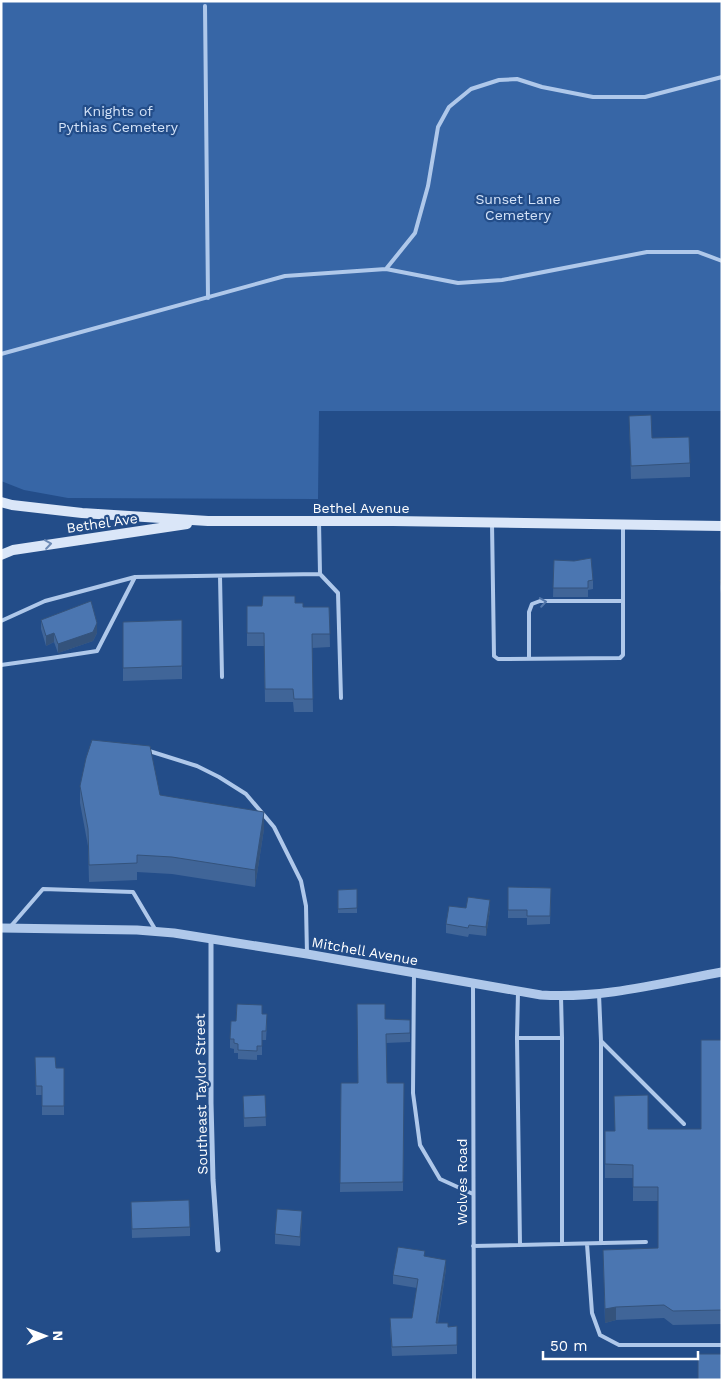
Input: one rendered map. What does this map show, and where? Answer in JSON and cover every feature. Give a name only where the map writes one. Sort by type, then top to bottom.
[{"type":"main road","name":"Bethel Avenue","points":[[1,502],[82,513],[208,521],[722,526]]},
{"type":"main road","name":"Bethel Ave","points":[[1,555],[13,550],[208,521]]},
{"type":"street","name":"Mitchell Avenue","points":[[5,928],[137,930],[212,938],[541,995],[599,994],[722,972]]},
{"type":"street","name":"Southeast Taylor Street","points":[[212,938],[210,1103],[218,1250]]},
{"type":"lane","points":[[205,6],[208,298]]},
{"type":"lane","points":[[386,269],[416,233],[428,186],[438,127],[449,106],[472,89],[499,80],[518,79],[542,87],[593,96],[645,97],[722,78]]},
{"type":"lane","points":[[1,354],[285,276],[386,269],[458,283],[502,280],[647,252],[698,252],[722,261]]},
{"type":"lane","points":[[319,521],[320,574],[338,593],[341,698]]},
{"type":"lane","points":[[492,523],[494,656],[498,659],[620,658],[623,655],[623,524]]},
{"type":"lane","points":[[1,621],[45,601],[135,577],[320,574]]},
{"type":"lane","points":[[220,576],[222,677]]},
{"type":"lane","points":[[1,664],[97,651],[135,577]]},
{"type":"lane","points":[[529,659],[529,612],[532,604],[540,601],[623,601]]},
{"type":"lane","points":[[143,749],[197,766],[219,777],[246,794],[274,827],[301,881],[306,906],[307,954]]},
{"type":"lane","points":[[5,928],[43,889],[133,892],[156,932]]},
{"type":"lane","points":[[414,973],[413,1093],[420,1145],[440,1179],[473,1194]]},
{"type":"lane","name":"Wolves Road","points":[[473,984],[474,1380]]},
{"type":"lane","points":[[518,992],[520,1245]]},
{"type":"lane","points":[[599,994],[601,1041],[601,1243]]},
{"type":"lane","points":[[561,996],[562,1244]]},
{"type":"lane","points":[[517,1038],[562,1038]]},
{"type":"lane","points":[[601,1041],[684,1124]]},
{"type":"lane","points":[[473,1246],[646,1242]]},
{"type":"lane","points":[[587,1244],[592,1313],[600,1335],[619,1345],[722,1344]]},
{"type":"green space","name":"Sunset Lane Cemetery","points":[[1,1],[722,1],[722,411],[319,411],[318,499],[68,498],[24,490],[1,481]]},
{"type":"building","points":[[651,415],[652,438],[689,437],[690,463],[631,466],[629,416]]},
{"type":"building","points":[[591,558],[593,580],[588,581],[588,588],[553,588],[554,560],[574,561]]},
{"type":"building","points":[[263,596],[295,596],[295,603],[303,603],[303,607],[329,607],[330,634],[312,634],[313,699],[294,699],[293,689],[265,689],[264,633],[247,633],[247,606],[262,606]]},
{"type":"building","points":[[91,601],[97,623],[93,632],[58,644],[54,633],[46,636],[41,620]]},
{"type":"building","points":[[182,620],[182,666],[123,668],[123,622]]},
{"type":"building","points":[[92,740],[150,746],[160,795],[264,812],[255,870],[172,857],[137,855],[137,863],[89,865],[88,829],[80,786]]},
{"type":"building","points":[[508,887],[551,888],[550,916],[527,916],[527,910],[508,910]]},
{"type":"building","points":[[357,889],[357,908],[338,909],[338,890]]},
{"type":"building","points":[[468,897],[490,900],[486,927],[469,925],[468,928],[446,924],[449,906],[466,908]]},
{"type":"building","points":[[237,1004],[262,1005],[262,1014],[267,1014],[266,1031],[262,1031],[262,1046],[257,1046],[257,1051],[238,1050],[238,1044],[234,1043],[234,1039],[230,1039],[231,1021],[236,1021]]},
{"type":"building","points":[[357,1004],[385,1004],[385,1019],[410,1020],[410,1033],[386,1034],[387,1083],[404,1083],[403,1182],[340,1183],[341,1083],[358,1083]]},
{"type":"building","points":[[701,1040],[722,1040],[722,1310],[673,1311],[664,1305],[605,1309],[603,1250],[658,1248],[658,1187],[633,1187],[633,1165],[605,1164],[605,1131],[615,1131],[614,1096],[648,1095],[648,1129],[701,1129]]},
{"type":"building","points":[[35,1057],[55,1057],[56,1068],[64,1068],[64,1106],[42,1106],[42,1086],[36,1086]]},
{"type":"building","points":[[265,1095],[266,1117],[244,1118],[243,1096]]},
{"type":"building","points":[[189,1200],[190,1227],[132,1229],[131,1202]]},
{"type":"building","points":[[277,1209],[302,1211],[300,1237],[275,1234]]},
{"type":"building","points":[[398,1247],[425,1251],[424,1256],[446,1260],[436,1323],[448,1323],[448,1327],[457,1326],[457,1345],[392,1347],[390,1318],[412,1318],[418,1279],[393,1275]]},
{"type":"building","points":[[698,1354],[722,1354],[722,1380],[698,1380]]},
{"type":"park label","name":"Knights of Pythias Cemetery","points":[[118,120]]}]
